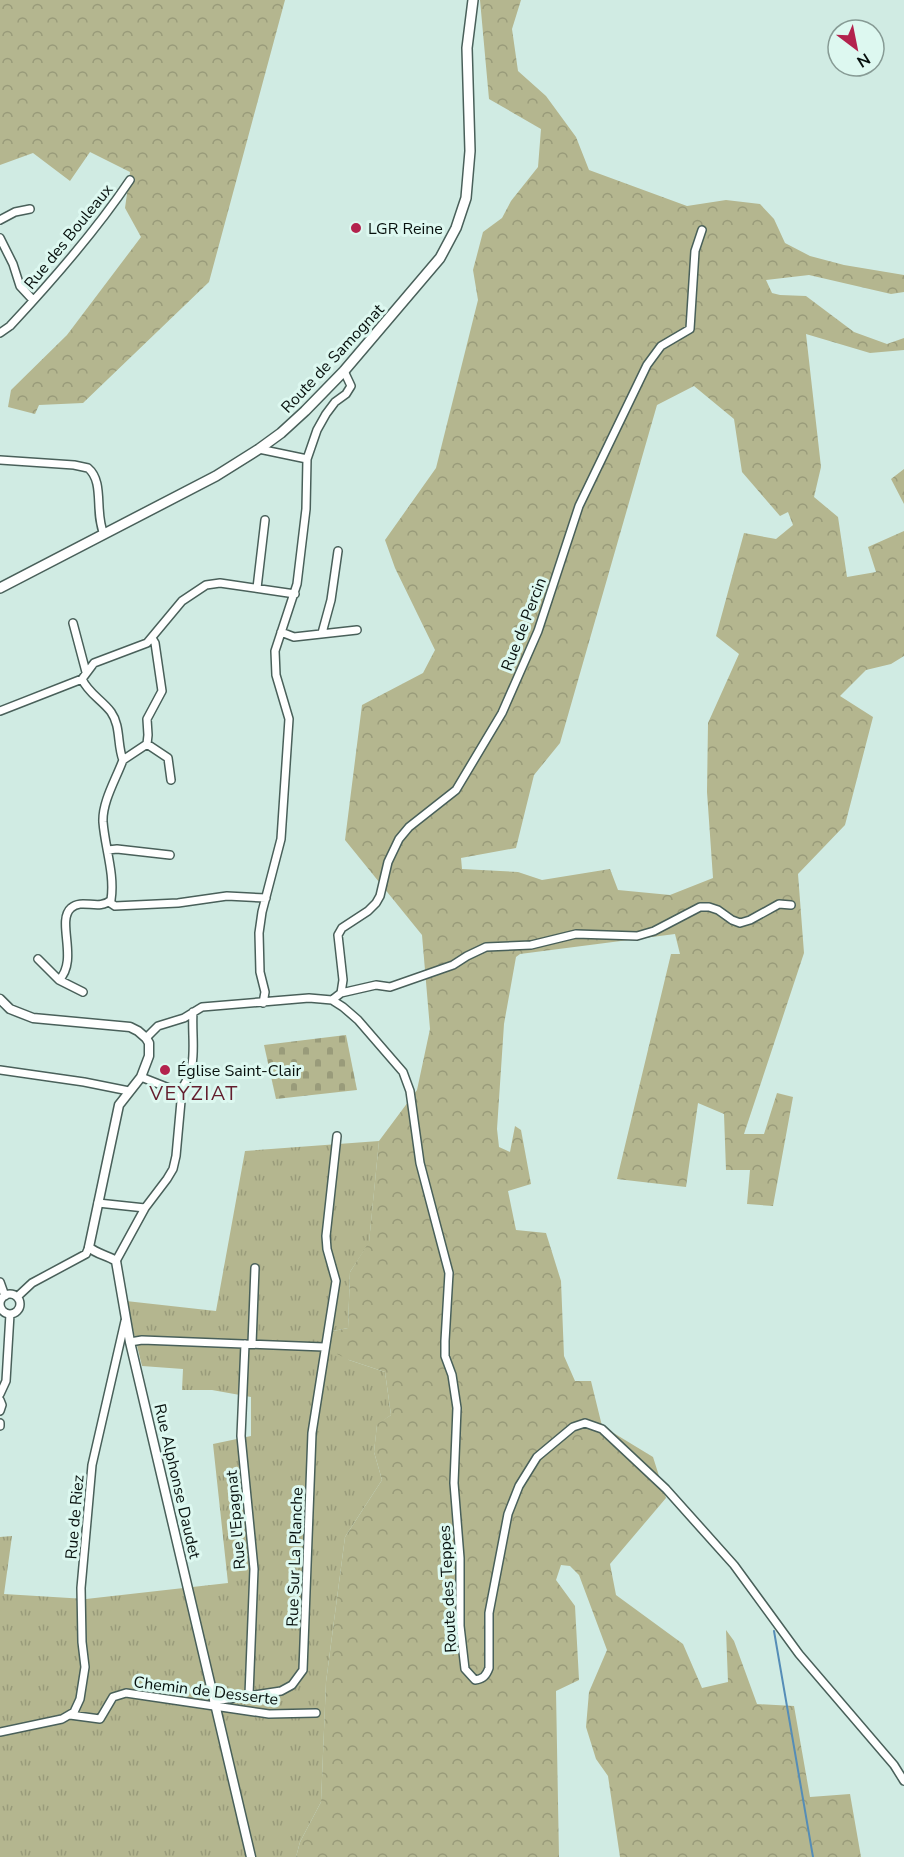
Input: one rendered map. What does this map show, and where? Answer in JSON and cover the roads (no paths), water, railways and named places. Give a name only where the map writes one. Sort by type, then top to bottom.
[{"type":"main road","name":"Route de Samognat","points":[[0,588],[216,476],[259,449],[305,411],[344,371],[440,258],[456,228],[466,198],[470,151],[467,48],[473,0]]},
{"type":"street","name":"Rue des Bouleaux","points":[[0,333],[10,326],[109,212],[130,180]]},
{"type":"street","points":[[0,220],[15,212],[30,209]]},
{"type":"street","name":"Rue de Percin","points":[[340,993],[343,980],[338,934],[342,928],[368,912],[376,903],[380,896],[388,862],[399,839],[408,827],[456,790],[502,713],[538,631],[579,506],[647,365],[661,346],[690,329],[695,251],[702,230]]},
{"type":"street","points":[[0,238],[13,264],[20,286],[33,300]]},
{"type":"street","points":[[263,1003],[265,992],[261,979],[259,942],[266,898],[281,839],[289,719],[275,667],[275,651],[295,594],[306,509],[307,459],[317,430],[326,414],[351,386],[344,371]]},
{"type":"street","points":[[259,449],[307,459]]},
{"type":"street","points":[[2,462],[88,468],[97,481],[99,519],[104,534]]},
{"type":"street","points":[[257,588],[266,520]]},
{"type":"street","points":[[322,633],[331,600],[338,551]]},
{"type":"street","points":[[0,711],[82,679],[94,663],[141,646],[152,638],[182,601],[206,585],[220,583],[295,594]]},
{"type":"street","points":[[73,623],[86,672]]},
{"type":"street","points":[[280,632],[294,637],[357,630]]},
{"type":"street","points":[[109,902],[112,892],[103,820],[108,797],[123,760],[147,744],[147,719],[162,691],[155,643],[152,638]]},
{"type":"street","points":[[82,679],[85,686],[112,714],[117,724],[119,750],[123,760]]},
{"type":"street","points":[[147,744],[168,758],[171,780]]},
{"type":"street","points":[[108,850],[170,855]]},
{"type":"street","points":[[109,902],[115,906],[178,903],[227,896],[266,898]]},
{"type":"street","points":[[59,980],[65,973],[68,955],[66,916],[71,908],[78,904],[99,906],[109,902]]},
{"type":"street","points":[[146,1038],[158,1026],[184,1018],[202,1007],[309,998],[332,1000],[340,993],[376,986],[390,987],[453,965],[486,947],[531,945],[576,934],[637,936],[654,931],[700,907],[718,910],[740,923],[779,904],[791,905]]},
{"type":"street","points":[[38,959],[59,980],[83,992]]},
{"type":"street","points":[[0,999],[10,1010],[24,1016],[130,1027],[138,1031],[149,1043],[149,1056],[141,1077],[118,1105],[86,1254],[32,1283],[17,1297]]},
{"type":"street","name":"Route des Teppes","points":[[332,1000],[344,1006],[358,1020],[403,1072],[410,1091],[420,1163],[446,1256],[449,1290],[445,1356],[452,1375],[457,1408],[454,1483],[460,1558],[460,1626],[465,1669],[470,1676],[475,1680],[481,1679],[489,1668],[489,1612],[508,1514],[519,1486],[537,1457],[551,1444],[573,1427],[585,1423],[593,1424],[602,1429],[666,1489],[734,1565],[799,1654],[894,1765],[904,1781]]},
{"type":"street","points":[[179,1092],[193,1069],[193,1012]]},
{"type":"street","points":[[0,1070],[129,1091]]},
{"type":"street","points":[[141,1077],[179,1092]]},
{"type":"street","points":[[89,1247],[116,1261],[145,1208],[167,1179],[176,1156],[181,1101],[179,1092]]},
{"type":"street","name":"Rue Sur La Planche","points":[[215,1705],[249,1695],[281,1691],[292,1685],[303,1670],[312,1433],[336,1281],[327,1249],[326,1236],[337,1136]]},
{"type":"street","points":[[98,1203],[145,1208]]},
{"type":"street","name":"Rue Alphonse Daudet","points":[[116,1261],[125,1320],[251,1857]]},
{"type":"street","name":"Rue l'Epagnat","points":[[249,1695],[254,1569],[241,1436],[255,1268]]},
{"type":"street","points":[[0,1282],[4,1296],[1,1307],[10,1314]]},
{"type":"street","points":[[4,1296],[17,1297],[20,1303],[18,1309],[10,1314]]},
{"type":"street","points":[[0,1394],[6,1381],[10,1314]]},
{"type":"street","name":"Rue de Riez","points":[[70,1715],[77,1708],[85,1677],[81,1588],[92,1465],[125,1320]]},
{"type":"street","points":[[130,1342],[142,1340],[324,1347]]},
{"type":"street","points":[[0,1400],[2,1405],[0,1411]]},
{"type":"street","name":"Chemin de Desserte","points":[[70,1715],[100,1719],[113,1697],[126,1693],[269,1714],[316,1713]]},
{"type":"street","points":[[0,1732],[62,1719],[70,1715]]},
{"type":"waterway","points":[[774,1631],[813,1857]]},
{"type":"place","name":"LGR Reine","points":[[356,228]]},
{"type":"place","name":"Église Saint-Clair","points":[[165,1070]]},
{"type":"district","name":"VEYZIAT","points":[[194,1093]]}]
